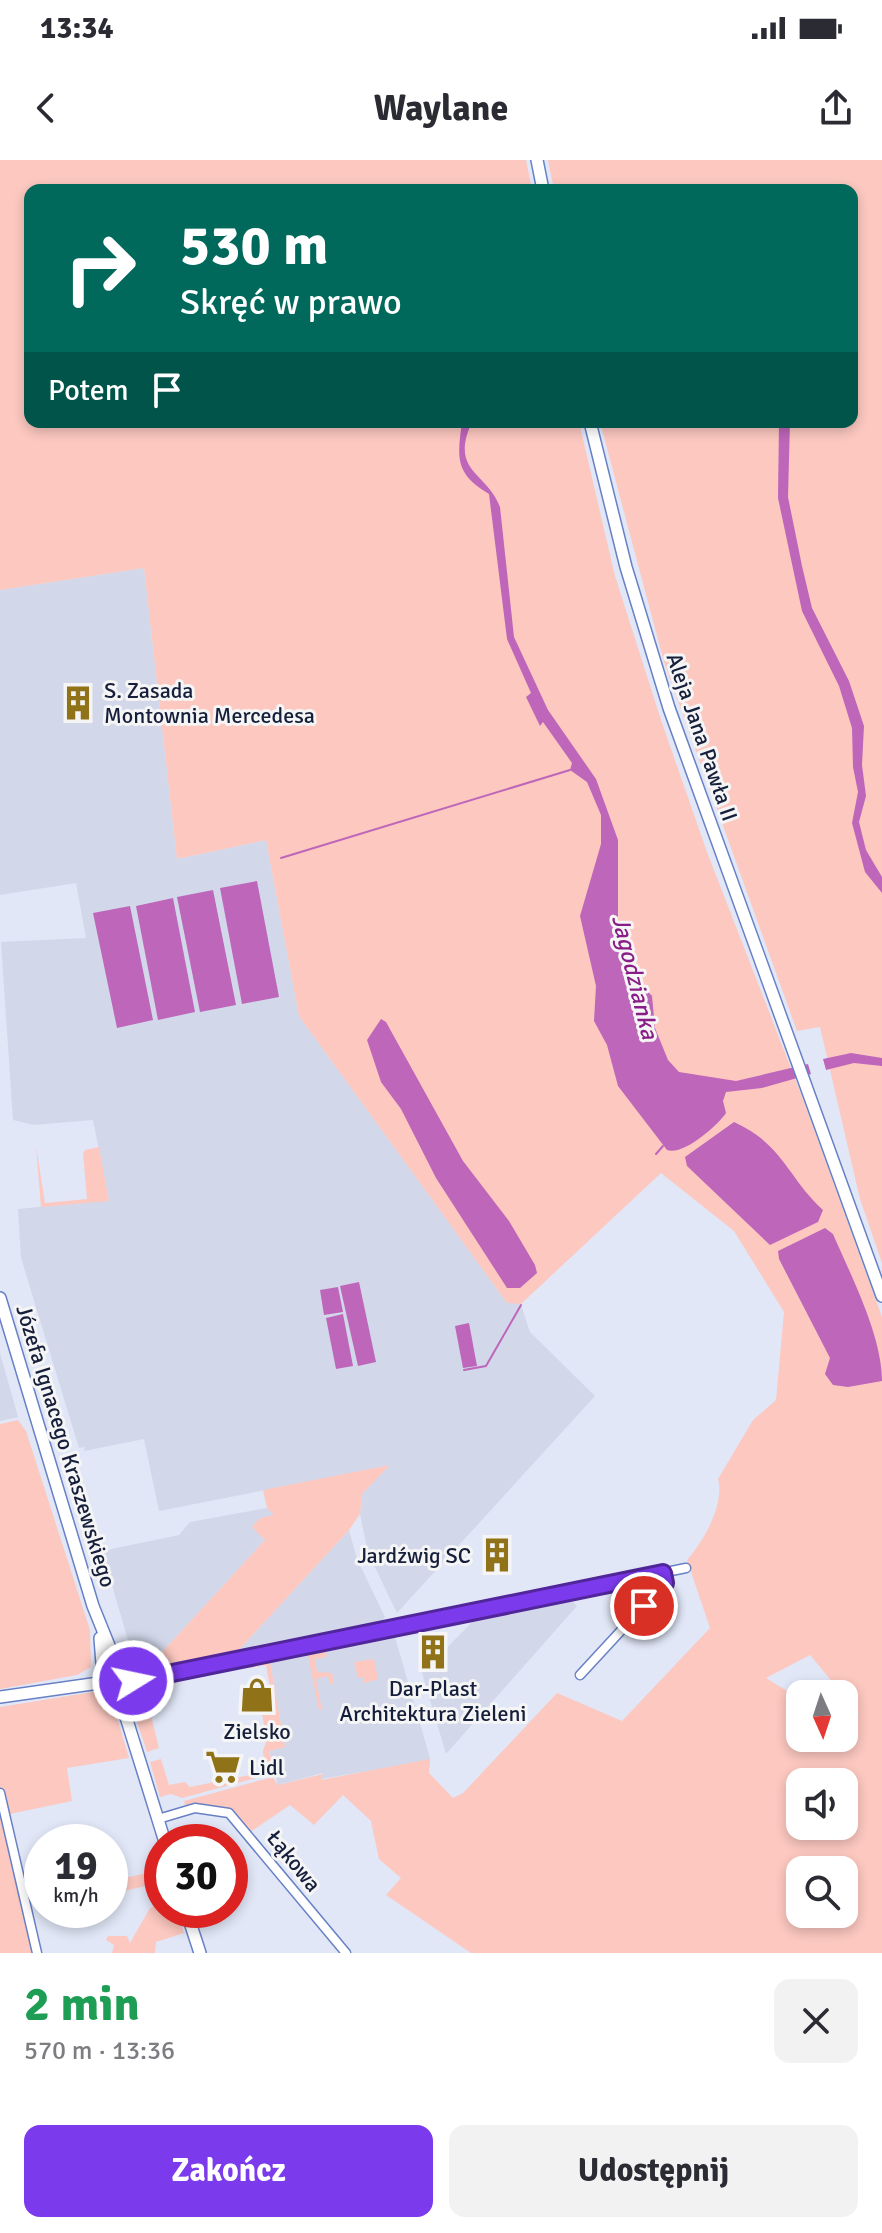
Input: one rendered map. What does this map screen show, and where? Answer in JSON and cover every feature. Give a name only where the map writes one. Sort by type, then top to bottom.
[{"type":"main road","points":[[537,160],[542,184]]},
{"type":"main road","name":"Aleja Jana Pawła II","points":[[591,428],[626,567],[669,708],[882,1296]]},
{"type":"main road","name":"Józefa Ignacego Kraszewskiego","points":[[0,1298],[160,1824]]},
{"type":"main road","points":[[0,1697],[114,1676]]},
{"type":"main road","points":[[192,1928],[200,1953]]},
{"type":"street","points":[[114,1676],[157,1677],[686,1568]]},
{"type":"street","points":[[580,1675],[665,1583],[663,1573]]},
{"type":"street","points":[[0,1793],[37,1953]]},
{"type":"street","name":"Łąkowa","points":[[158,1819],[195,1808],[229,1813],[346,1953]]},
{"type":"shaded area","points":[[0,160],[526,160],[531,184],[24,184],[24,428],[580,428],[615,576],[661,720],[707,852],[804,1102],[882,1317],[882,1953],[471,1953],[386,1895],[401,1878],[379,1859],[371,1821],[343,1795],[314,1825],[290,1805],[249,1833],[248,1824],[240,1824],[229,1813],[186,1810],[184,1801],[273,1777],[278,1785],[323,1774],[321,1780],[430,1759],[429,1773],[453,1798],[463,1793],[557,1693],[622,1721],[710,1628],[687,1560],[712,1521],[718,1499],[718,1479],[753,1420],[776,1400],[784,1312],[734,1231],[661,1173],[521,1304],[507,1303],[299,1016],[266,840],[177,859],[144,568],[0,590]]},
{"type":"shaded area","points":[[548,160],[882,160],[882,1263],[860,1199],[820,1027],[797,1031],[664,662],[602,428],[858,428],[858,184],[553,184]]},
{"type":"shaded area","points":[[461,428],[470,428],[466,439],[467,462],[500,507],[514,637],[548,710],[596,779],[618,840],[618,916],[614,933],[625,942],[633,976],[652,996],[655,1028],[668,1060],[679,1072],[736,1081],[808,1064],[811,1074],[762,1088],[726,1092],[723,1101],[726,1113],[708,1132],[682,1149],[667,1150],[618,1086],[607,1045],[594,1021],[596,986],[580,916],[601,844],[601,815],[587,782],[570,770],[572,763],[543,722],[540,726],[526,697],[531,693],[507,639],[489,494],[464,472],[459,446]]},
{"type":"shaded area","points":[[779,428],[790,428],[788,497],[812,608],[849,681],[864,726],[862,765],[866,796],[859,822],[866,850],[882,877],[882,893],[865,872],[852,823],[858,792],[853,767],[852,728],[839,686],[802,611],[778,498]]},
{"type":"shaded area","points":[[144,568],[177,859],[266,840],[299,1016],[507,1303],[520,1302],[530,1332],[595,1396],[397,1613],[368,1553],[360,1514],[362,1494],[388,1466],[159,1511],[144,1439],[84,1451],[85,1447],[79,1448],[21,1258],[18,1209],[109,1200],[93,1120],[34,1125],[13,1120],[1,942],[86,938],[76,883],[0,895],[0,590]]},
{"type":"shaded area","points":[[257,881],[279,997],[242,1004],[220,888]]},
{"type":"shaded area","points":[[213,890],[236,1005],[200,1012],[177,897]]},
{"type":"shaded area","points":[[173,898],[195,1012],[158,1020],[136,906]]},
{"type":"shaded area","points":[[130,906],[153,1020],[117,1028],[93,913]]},
{"type":"shaded area","points":[[381,1019],[386,1022],[463,1161],[509,1221],[535,1265],[537,1273],[520,1288],[507,1288],[436,1178],[401,1109],[381,1082],[367,1040]]},
{"type":"shaded area","points":[[851,1053],[882,1058],[882,1066],[854,1063],[826,1070],[823,1059]]},
{"type":"shaded area","points":[[734,1122],[751,1131],[775,1151],[823,1210],[818,1222],[770,1245],[687,1166],[685,1157]]},
{"type":"shaded area","points":[[36,1146],[45,1203],[87,1199],[83,1153],[99,1147],[109,1201],[41,1207]]},
{"type":"shaded area","points":[[825,1228],[833,1234],[864,1306],[877,1345],[882,1381],[848,1387],[833,1385],[825,1374],[830,1358],[779,1259],[778,1251]]},
{"type":"shaded area","points":[[359,1282],[376,1362],[358,1366],[340,1286]]},
{"type":"shaded area","points":[[338,1287],[343,1312],[324,1315],[320,1290]]},
{"type":"shaded area","points":[[343,1314],[353,1366],[336,1369],[326,1318]]},
{"type":"shaded area","points":[[469,1323],[477,1366],[463,1368],[455,1326]]},
{"type":"shaded area","points":[[0,1353],[18,1417],[0,1421]]},
{"type":"shaded area","points":[[18,1420],[26,1431],[90,1630],[91,1667],[77,1675],[0,1689],[0,1424]]},
{"type":"shaded area","points":[[390,1465],[362,1494],[360,1514],[349,1530],[236,1653],[161,1668],[153,1662],[265,1540],[252,1527],[260,1518],[274,1515],[267,1508],[263,1490]]},
{"type":"shaded area","points":[[267,1508],[275,1516],[252,1526],[265,1540],[153,1662],[144,1667],[135,1664],[102,1551],[179,1535],[190,1522]]},
{"type":"shaded area","points":[[349,1530],[357,1559],[385,1617],[380,1624],[236,1653]]},
{"type":"shaded area","points":[[568,1598],[577,1606],[446,1754],[422,1673],[478,1616]]},
{"type":"shaded area","points":[[395,1637],[430,1758],[425,1812],[374,1836],[362,1772],[321,1779],[323,1773],[278,1785],[269,1751],[285,1747],[270,1662]]},
{"type":"shaded area","points":[[327,1648],[326,1657],[315,1659],[317,1672],[332,1673],[334,1683],[330,1684],[328,1676],[316,1679],[322,1710],[319,1710],[308,1655],[279,1658]]},
{"type":"shaded area","points":[[374,1659],[378,1679],[364,1683],[363,1677],[358,1678],[354,1662]]},
{"type":"shaded area","points":[[270,1662],[285,1747],[269,1751],[275,1773],[182,1798],[171,1794],[160,1797],[150,1762],[161,1759],[169,1785],[185,1782],[190,1787],[265,1772],[263,1751],[267,1739],[260,1705],[253,1702],[272,1698],[266,1665],[249,1668],[248,1664]]},
{"type":"shaded area","points":[[159,1683],[163,1704],[156,1712],[136,1715],[137,1685]]},
{"type":"shaded area","points":[[99,1691],[112,1701],[129,1758],[67,1768],[72,1801],[0,1816],[0,1707]]},
{"type":"shaded area","points":[[151,1716],[159,1748],[147,1752],[136,1718]]},
{"type":"shaded area","points":[[0,1816],[24,1916],[24,1928],[27,1928],[33,1953],[0,1953]]},
{"type":"shaded area","points":[[144,1874],[144,1886],[128,1890],[128,1877]]},
{"type":"shaded area","points":[[144,1918],[144,1928],[182,1928],[184,1933],[156,1942],[155,1953],[112,1953],[114,1945],[106,1940],[108,1936],[127,1936],[130,1943]]},
{"type":"waterway","points":[[281,858],[570,770]]},
{"type":"waterway","points":[[656,1154],[663,1146]]},
{"type":"waterway","points":[[464,1370],[486,1366],[521,1305]]},
{"type":"place","name":"S. Zasada Montownia Mercedesa","points":[[78,703]]},
{"type":"place","name":"Jardźwig SC","points":[[497,1555]]},
{"type":"place","name":"Dar-Plast Architektura Zieleni","points":[[433,1652]]},
{"type":"place","name":"Zielsko","points":[[257,1695]]},
{"type":"place","name":"Lidl","points":[[223,1767]]},
{"type":"route","points":[[133,1681],[663,1573],[665,1583],[644,1606]]},
{"type":"water label","name":"Jagodzianka","points":[[635,977]]}]
